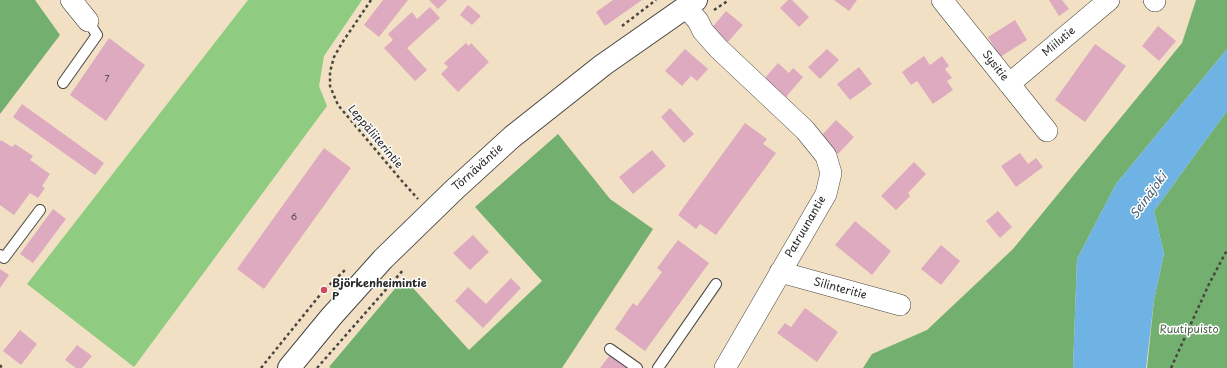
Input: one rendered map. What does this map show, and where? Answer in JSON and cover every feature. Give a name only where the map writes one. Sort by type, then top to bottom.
[{"type":"main road","name":"Törnäväntie","points":[[289,368],[331,316],[383,260],[431,212],[512,137],[603,65],[694,10]]},
{"type":"street","points":[[71,0],[88,21]]},
{"type":"street","name":"Sysitie","points":[[942,0],[1047,130]]},
{"type":"street","name":"Miilutie","points":[[1009,84],[1109,0]]},
{"type":"street","name":"Patruunantie","points":[[694,10],[703,31],[718,48],[805,130],[826,156],[831,173],[826,194],[725,368]]},
{"type":"street","name":"Silinteritie","points":[[780,272],[900,305]]},
{"type":"lane","points":[[63,83],[97,35],[88,21]]},
{"type":"lane","points":[[0,254],[4,258],[40,210]]},
{"type":"lane","points":[[658,368],[716,284]]},
{"type":"lane","points":[[610,349],[637,368]]},
{"type":"path","name":"Leppäliiterintie","points":[[371,0],[334,57],[330,72],[330,86],[338,105],[401,180],[431,212]]},
{"type":"path","points":[[694,10],[706,15],[729,0]]},
{"type":"path","points":[[1171,368],[1209,284],[1227,250]]},
{"type":"path","points":[[317,368],[407,265]]},
{"type":"green space","points":[[0,0],[35,0],[60,35],[0,114]]},
{"type":"green space","points":[[248,0],[362,0],[324,56],[319,86],[327,106],[134,367],[27,284]]},
{"type":"green space","points":[[1196,0],[1227,0],[1227,49],[1116,184],[1077,259],[1073,368],[863,368],[872,354],[927,330],[1013,249],[1182,43]]},
{"type":"green space","name":"Ruutipuisto","points":[[1227,111],[1227,368],[1147,368],[1154,300],[1164,254],[1154,211]]},
{"type":"green space","points":[[558,134],[610,199],[653,229],[562,368],[329,367],[404,278],[469,350],[542,281],[475,207]]},
{"type":"water","name":"Seinäjoki","points":[[1227,49],[1227,111],[1154,211],[1164,254],[1154,300],[1146,368],[1073,368],[1077,259],[1116,184]]},
{"type":"building","points":[[383,0],[408,0],[379,37],[364,25]]},
{"type":"building","points":[[429,0],[447,0],[438,9]]},
{"type":"building","points":[[613,0],[642,0],[605,26],[596,12]]},
{"type":"building","points":[[788,0],[792,0],[809,17],[799,27],[780,8]]},
{"type":"building","points":[[834,0],[857,0],[849,11]]},
{"type":"building","points":[[1049,0],[1062,0],[1069,9],[1059,16]]},
{"type":"building","points":[[468,5],[481,16],[472,25],[460,15]]},
{"type":"building","points":[[430,7],[440,18],[407,48],[427,70],[415,81],[384,48],[393,40],[388,34],[412,12],[417,19]]},
{"type":"building","points":[[726,11],[743,25],[726,44],[710,30]]},
{"type":"building","points":[[1015,20],[1027,40],[1000,57],[988,37]]},
{"type":"building","points":[[1158,26],[1176,41],[1159,61],[1142,46]]},
{"type":"building","points":[[109,38],[145,65],[106,121],[70,95]]},
{"type":"building","points":[[466,43],[469,46],[471,43],[489,62],[458,92],[441,74],[448,67],[444,63]]},
{"type":"building","points":[[1095,44],[1126,66],[1085,122],[1055,100]]},
{"type":"building","points":[[685,49],[708,69],[697,81],[691,76],[682,86],[665,71]]},
{"type":"building","points":[[827,49],[839,60],[820,79],[808,67]]},
{"type":"building","points":[[924,56],[930,65],[942,56],[949,66],[945,69],[952,78],[947,81],[953,90],[933,104],[917,81],[911,85],[902,72]]},
{"type":"building","points":[[778,63],[789,73],[793,68],[803,77],[786,97],[765,78]]},
{"type":"building","points":[[859,67],[872,84],[850,100],[837,84]]},
{"type":"building","points":[[22,104],[104,163],[95,175],[13,117]]},
{"type":"building","points":[[670,108],[694,134],[684,143],[661,117]]},
{"type":"building","points":[[836,120],[854,137],[838,154],[820,137]]},
{"type":"building","points":[[745,123],[767,139],[763,144],[776,153],[716,235],[700,224],[696,229],[678,215]]},
{"type":"building","points":[[1,140],[12,147],[15,144],[33,156],[30,160],[50,174],[42,186],[45,188],[38,198],[30,193],[14,215],[0,205]]},
{"type":"building","points":[[324,148],[351,168],[264,289],[237,269]]},
{"type":"building","points":[[652,150],[666,166],[633,194],[619,177]]},
{"type":"building","points":[[1020,153],[1028,164],[1036,158],[1043,167],[1016,187],[1001,166]]},
{"type":"building","points":[[914,162],[926,174],[908,193],[910,196],[896,210],[881,196]]},
{"type":"building","points":[[53,209],[66,219],[33,263],[20,254]]},
{"type":"building","points":[[998,211],[1012,227],[1000,238],[986,221]]},
{"type":"building","points":[[855,221],[891,251],[872,275],[835,245]]},
{"type":"building","points":[[473,235],[489,252],[470,270],[453,253]]},
{"type":"building","points":[[678,240],[709,263],[645,351],[615,329],[633,303],[637,306],[662,272],[657,268]]},
{"type":"building","points":[[941,245],[960,261],[941,285],[921,269]]},
{"type":"building","points":[[0,269],[9,275],[0,288]]},
{"type":"building","points":[[511,278],[521,288],[483,328],[455,301],[468,287],[486,304]]},
{"type":"building","points":[[805,308],[838,332],[817,362],[777,333],[785,323],[791,327]]},
{"type":"building","points":[[20,330],[37,344],[21,365],[3,351]]},
{"type":"building","points":[[77,345],[92,356],[82,368],[76,368],[65,360]]},
{"type":"building","points":[[610,355],[629,368],[600,368]]},
{"type":"place","name":"Björkenheimintie P","points":[[324,290]]}]
